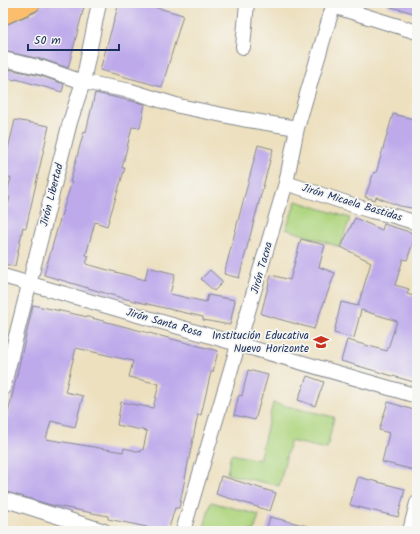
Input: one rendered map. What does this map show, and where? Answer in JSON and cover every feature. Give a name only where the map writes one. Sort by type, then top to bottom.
[{"type":"main road","points":[[3,16],[32,3]]},
{"type":"street","name":"Jirón Libertad","points":[[3,388],[70,122],[83,82],[99,3]]},
{"type":"street","points":[[243,46],[247,3]]},
{"type":"street","points":[[334,4],[417,32]]},
{"type":"street","name":"Jirón Tacna","points":[[183,531],[286,183],[297,128],[334,4]]},
{"type":"street","points":[[3,59],[43,68],[83,82],[131,91],[180,106],[242,120],[297,128]]},
{"type":"street","name":"Jirón Micaela Bastidas","points":[[286,183],[371,211],[417,223]]},
{"type":"street","name":"Jirón Santa Rosa","points":[[3,276],[417,396]]},
{"type":"street","points":[[3,499],[104,531]]},
{"type":"street","points":[[410,531],[417,503]]},
{"type":"green space","points":[[296,201],[350,218],[340,247],[286,229]]},
{"type":"green space","points":[[273,403],[334,417],[327,449],[290,441],[279,486],[227,474],[231,454],[259,460]]},
{"type":"green space","points":[[211,502],[259,515],[254,531],[203,531]]},
{"type":"building","points":[[47,3],[85,3],[68,68],[45,60],[3,51],[3,26],[36,12],[41,5]]},
{"type":"building","points":[[119,3],[140,3],[183,15],[162,87],[100,70]]},
{"type":"building","points":[[389,3],[417,3],[417,14],[388,6]]},
{"type":"building","points":[[3,68],[41,76],[64,84],[62,92],[16,79],[3,77]]},
{"type":"building","points":[[95,93],[145,104],[140,128],[132,127],[122,168],[125,168],[107,226],[95,222],[86,255],[89,256],[86,264],[145,280],[148,267],[175,274],[170,294],[206,302],[208,295],[235,300],[230,325],[203,320],[203,317],[122,298],[44,275],[72,182],[70,182],[84,131],[86,132]]},
{"type":"building","points":[[393,114],[417,120],[417,209],[400,206],[376,197],[375,200],[365,197],[374,172],[376,173]]},
{"type":"building","points":[[15,120],[49,126],[26,228],[23,227],[15,266],[3,264],[3,225],[10,197],[6,196],[11,178],[3,176],[3,170]]},
{"type":"building","points":[[258,145],[273,149],[239,278],[224,274]]},
{"type":"building","points":[[355,218],[382,230],[384,224],[416,234],[407,260],[403,259],[395,285],[409,289],[407,294],[417,297],[417,383],[341,361],[347,340],[387,351],[397,321],[361,310],[354,338],[334,333],[341,302],[358,306],[371,262],[341,247]]},
{"type":"building","points":[[301,239],[325,245],[319,267],[335,273],[314,329],[261,314],[271,275],[290,280]]},
{"type":"building","points":[[210,270],[223,282],[214,291],[201,279]]},
{"type":"building","points":[[33,305],[88,317],[218,351],[213,372],[211,372],[201,415],[198,414],[179,508],[175,508],[168,531],[152,531],[146,529],[147,527],[108,519],[108,516],[51,505],[3,491],[3,435]],"holes":[[[76,348],[133,361],[129,377],[159,384],[153,408],[121,402],[117,425],[147,431],[143,450],[141,450],[141,452],[124,448],[123,452],[46,439],[51,421],[75,427],[83,396],[65,392]]]},
{"type":"building","points":[[248,370],[268,375],[255,420],[234,415],[239,395],[242,396]]},
{"type":"building","points":[[307,376],[324,382],[315,406],[298,400]]},
{"type":"building","points":[[388,402],[417,411],[417,458],[414,470],[382,462],[389,433],[379,430]]},
{"type":"building","points":[[221,476],[276,493],[270,511],[216,494]]},
{"type":"building","points":[[358,477],[405,489],[398,517],[350,505]]},
{"type":"building","points":[[270,517],[312,527],[311,531],[266,531]]},
{"type":"place","name":"Institución Educativa Nuevo Horizonte","points":[[321,342]]}]
